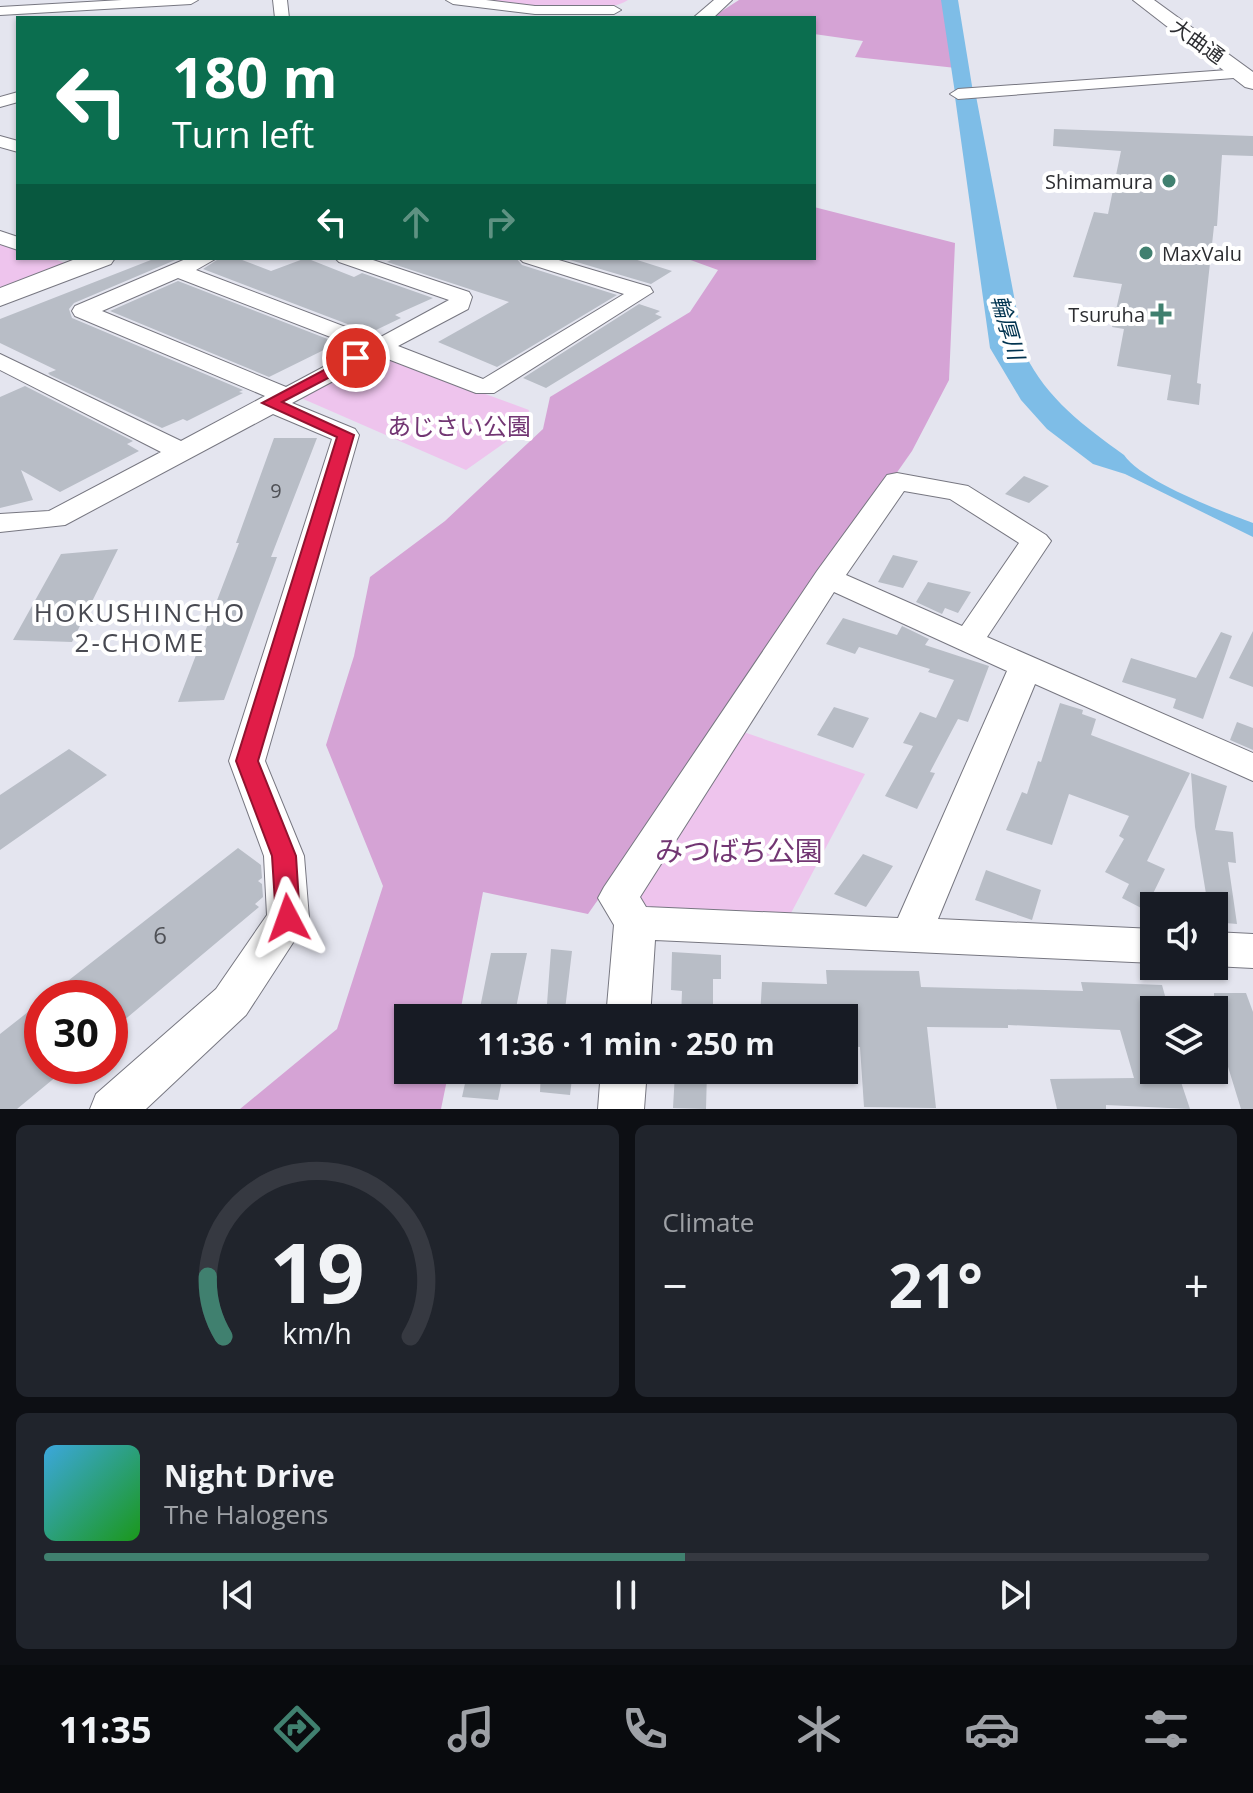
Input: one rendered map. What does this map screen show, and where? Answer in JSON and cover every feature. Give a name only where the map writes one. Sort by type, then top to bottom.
[{"type":"main road","name":"大曲通","points":[[1142,0],[1249,75]]},
{"type":"main road","name":"大曲通","points":[[1159,0],[1249,75]]},
{"type":"street","points":[[0,11],[60,13],[135,3],[191,0]]},
{"type":"street","points":[[453,0],[513,9],[620,8],[596,16]]},
{"type":"street","points":[[704,16],[724,0]]},
{"type":"street","points":[[132,16],[135,3]]},
{"type":"street","points":[[958,94],[1249,75]]},
{"type":"street","points":[[0,298],[97,260]]},
{"type":"street","points":[[113,1109],[231,1002],[288,918],[284,856],[247,761],[346,435],[277,399],[83,311],[201,260]]},
{"type":"street","points":[[0,523],[55,519],[460,304],[461,297],[354,260]]},
{"type":"street","points":[[177,270],[485,388],[642,292],[537,260]]},
{"type":"street","points":[[589,276],[610,264]]},
{"type":"street","points":[[0,361],[179,451]]},
{"type":"street","points":[[629,1004],[635,923],[618,898],[828,578],[897,481],[958,492],[1036,541],[968,641]]},
{"type":"street","points":[[828,578],[1253,768]]},
{"type":"street","points":[[911,935],[1026,666]]},
{"type":"street","points":[[635,923],[1140,945]]},
{"type":"street","points":[[1228,950],[1253,951]]},
{"type":"street","points":[[621,1109],[623,1084]]},
{"type":"green space","points":[[461,0],[628,0],[614,6],[572,10]]},
{"type":"green space","points":[[0,238],[16,244],[16,260],[57,260],[78,268],[0,298]]},
{"type":"green space","name":"あじさい公園","points":[[381,356],[529,410],[527,427],[466,470],[301,398]]},
{"type":"green space","name":"みつばち公園","points":[[729,727],[865,774],[782,930],[635,923],[618,898]]},
{"type":"shaded area","points":[[739,0],[946,0],[956,68],[855,57],[863,41],[816,34],[816,16],[714,16]]},
{"type":"shaded area","points":[[816,208],[955,243],[949,380],[912,451],[588,914],[483,892],[462,1004],[394,1004],[394,1084],[446,1084],[441,1109],[240,1109],[337,1029],[383,886],[326,745],[354,656],[370,577],[445,521],[543,429],[550,397],[690,312],[718,270],[690,260],[816,260]]},
{"type":"water","points":[[941,0],[958,0],[973,92],[955,93]]},
{"type":"water","name":"輪厚川","points":[[976,96],[1025,354],[1034,370],[1055,398],[1134,465],[1184,495],[1253,523],[1253,537],[1125,474],[1093,464],[1047,429],[1021,400],[990,348],[955,97]]},
{"type":"building","points":[[1054,129],[1253,136],[1253,156],[1222,155],[1217,226],[1214,226],[1197,383],[1201,384],[1199,405],[1167,400],[1171,375],[1117,366],[1124,329],[1112,327],[1122,284],[1073,277],[1094,212],[1108,214],[1121,151],[1053,146]]},
{"type":"building","points":[[151,260],[175,260],[74,303],[69,309],[72,318],[243,390],[239,392],[243,393],[187,421],[183,419],[162,428],[50,375],[48,373],[56,370],[0,343],[0,319]]},
{"type":"building","points":[[217,260],[242,260],[271,271],[301,260],[311,260],[354,277],[362,273],[433,298],[395,315],[401,318],[376,330],[369,327],[363,330],[203,269]]},
{"type":"building","points":[[518,260],[522,265],[617,295],[497,367],[438,342],[509,302],[387,262]]},
{"type":"building","points":[[570,260],[637,260],[672,271],[651,284]]},
{"type":"building","points":[[178,281],[338,343],[269,377],[110,311]]},
{"type":"building","points":[[639,304],[660,311],[655,314],[662,317],[546,388],[523,378]]},
{"type":"building","points":[[25,386],[133,441],[127,444],[139,451],[60,492],[21,470],[33,500],[0,508],[0,397]]},
{"type":"building","points":[[274,438],[317,438],[271,557],[277,557],[224,700],[178,702],[239,543],[236,543]]},
{"type":"building","points":[[1024,476],[1049,486],[1029,503],[1005,494]]},
{"type":"building","points":[[118,549],[72,642],[13,640],[61,554]]},
{"type":"building","points":[[893,555],[918,561],[903,588],[878,582]]},
{"type":"building","points":[[928,582],[971,592],[958,613],[945,608],[942,614],[916,602]]},
{"type":"building","points":[[843,618],[897,635],[902,626],[929,639],[925,645],[989,666],[968,722],[958,719],[930,772],[935,773],[917,809],[885,796],[913,746],[903,743],[920,712],[936,718],[954,680],[928,672],[930,669],[859,647],[855,654],[826,644]]},
{"type":"building","points":[[1253,631],[1253,687],[1229,678]]},
{"type":"building","points":[[1221,632],[1232,636],[1203,719],[1173,708],[1176,699],[1122,682],[1131,658],[1196,678]]},
{"type":"building","points":[[1060,703],[1083,710],[1082,714],[1096,719],[1091,735],[1190,773],[1147,861],[1165,869],[1154,892],[1140,892],[1140,907],[1122,898],[1129,884],[1105,872],[1124,839],[1119,836],[1129,816],[1069,794],[1052,845],[1006,830],[1022,792],[1027,794],[1038,761],[1041,762]]},
{"type":"building","points":[[834,707],[869,718],[853,748],[817,735]]},
{"type":"building","points":[[1237,722],[1253,728],[1253,750],[1230,740]]},
{"type":"building","points":[[69,749],[107,775],[0,850],[0,795]]},
{"type":"building","points":[[1191,773],[1227,786],[1215,830],[1233,832],[1236,863],[1228,862],[1237,924],[1228,923],[1228,892],[1206,892],[1195,827]]},
{"type":"building","points":[[238,848],[261,865],[262,878],[258,881],[262,884],[263,897],[255,904],[259,907],[128,1017],[128,980],[69,980]]},
{"type":"building","points":[[863,854],[893,866],[866,907],[834,894]]},
{"type":"building","points":[[986,870],[1041,890],[1032,920],[975,900]]},
{"type":"building","points":[[551,949],[572,951],[566,1004],[547,1004]]},
{"type":"building","points":[[672,952],[721,955],[721,979],[713,979],[713,1004],[682,1004],[682,991],[671,990]]},
{"type":"building","points":[[491,953],[527,953],[517,1004],[481,1004]]},
{"type":"building","points":[[826,970],[919,971],[921,987],[1083,991],[1081,982],[1162,985],[1165,996],[1140,996],[1140,1084],[1182,1084],[1190,1109],[1106,1105],[1106,1109],[1057,1109],[1050,1079],[1134,1078],[1120,1030],[1008,1025],[1008,1028],[927,1027],[936,1108],[864,1107],[858,1047],[858,1004],[761,1004],[762,982],[827,984]]},
{"type":"building","points":[[1214,993],[1246,993],[1253,1012],[1253,1109],[1241,1109],[1228,1067],[1228,996],[1214,996]]},
{"type":"building","points":[[24,1015],[24,1084],[47,1084],[17,1109],[0,1109],[0,1034]]},
{"type":"building","points":[[465,1084],[501,1084],[498,1100],[462,1097]]},
{"type":"building","points":[[540,1084],[571,1084],[570,1095],[540,1092]]},
{"type":"building","points":[[674,1084],[707,1084],[706,1109],[673,1108]]},
{"type":"place","name":"Shimamura","points":[[1169,181]]},
{"type":"place","name":"MaxValu","points":[[1146,253]]},
{"type":"place","name":"Tsuruha","points":[[1161,314]]},
{"type":"district","name":"HOKUSHINCHO 2-CHOME","points":[[140,627]]},
{"type":"route","points":[[288,918],[284,856],[247,761],[346,435],[269,403],[356,358]]}]
